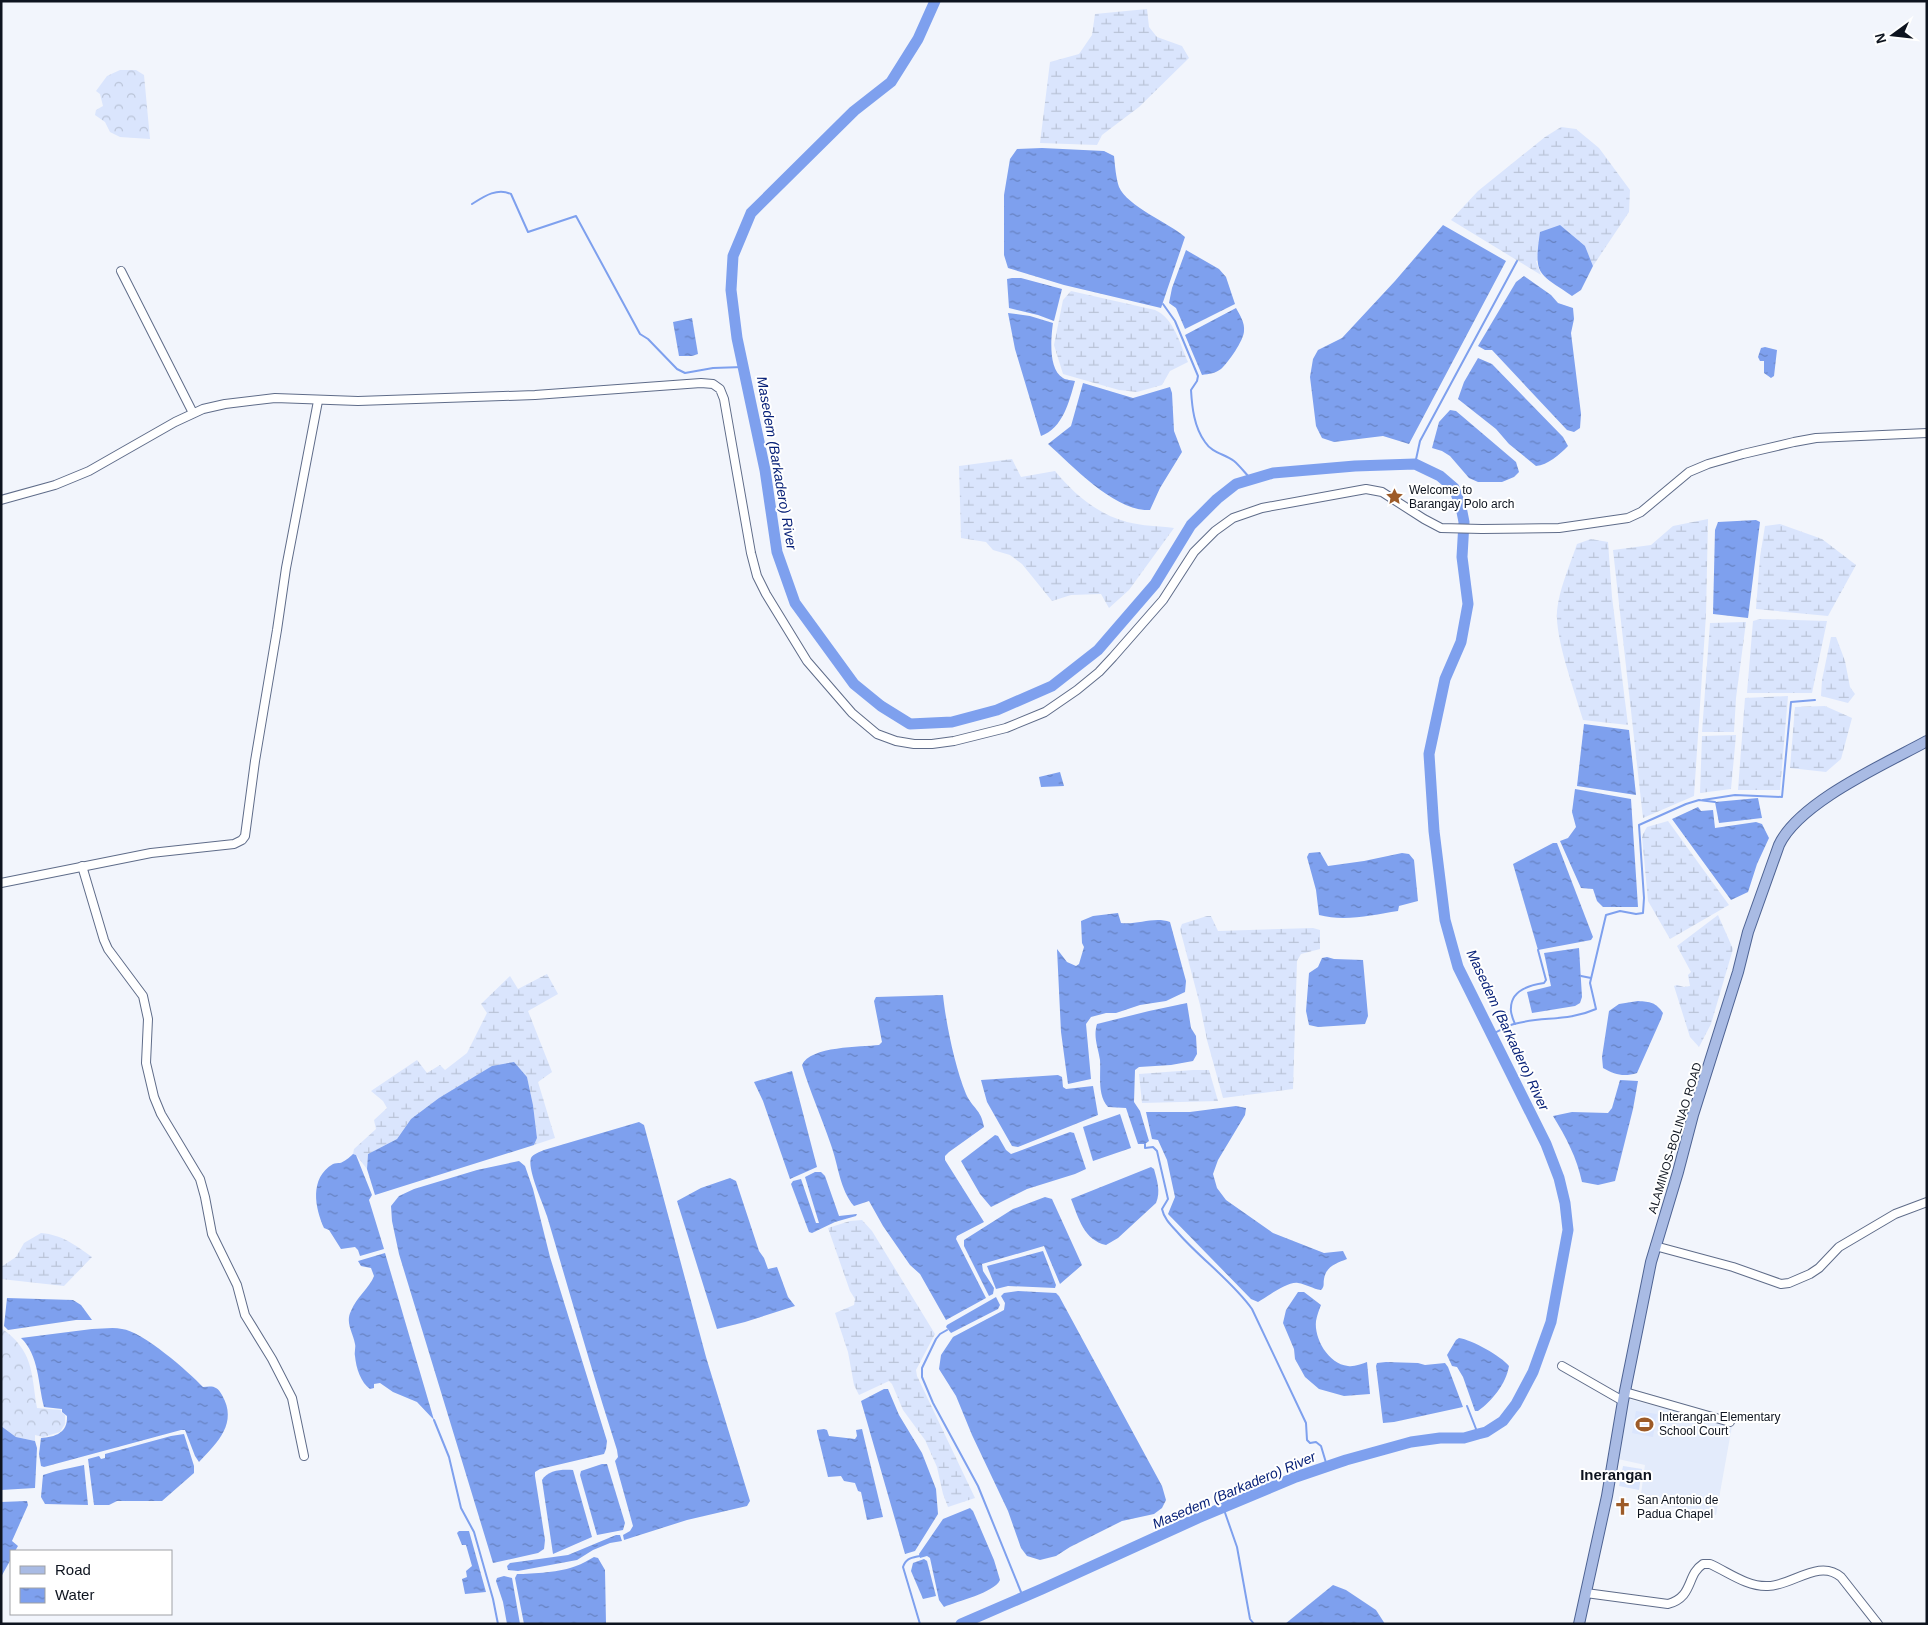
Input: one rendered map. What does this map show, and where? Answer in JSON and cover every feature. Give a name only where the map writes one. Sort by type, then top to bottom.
[{"type":"main road","name":"ALAMINOS-BOLINAO ROAD","points":[[1579,1624],[1607,1496],[1624,1397],[1655,1246],[1693,1115],[1738,972],[1748,932],[1781,840],[1795,822],[1819,802],[1927,741]]},
{"type":"street","points":[[121,271],[193,413]]},
{"type":"street","points":[[1,500],[55,484],[89,470],[193,413],[249,400],[288,398],[318,401],[534,395],[701,383],[713,384],[720,389],[728,413],[751,553],[757,576],[766,594],[807,661],[852,713],[877,734],[896,741],[932,744],[954,741],[1006,728],[1045,712],[1077,690],[1098,672],[1144,624],[1163,600],[1194,552],[1215,530],[1233,518],[1262,508],[1366,489],[1382,492],[1441,528],[1559,528],[1628,518],[1642,512],[1689,472],[1708,464],[1794,442],[1859,436],[1927,433]]},
{"type":"street","points":[[1,883],[151,853],[234,844],[245,836],[254,761],[286,568],[318,401]]},
{"type":"street","points":[[82,866],[108,949],[140,989],[146,1002],[148,1019],[146,1063],[154,1097],[161,1114],[200,1179],[206,1198],[212,1234],[238,1285],[245,1315],[269,1352],[292,1398],[304,1456]]},
{"type":"street","points":[[1655,1246],[1733,1267],[1781,1284],[1789,1283],[1815,1271],[1831,1253],[1895,1214],[1927,1202]]},
{"type":"street","points":[[1562,1366],[1624,1397],[1730,1422]]},
{"type":"street","points":[[1586,1593],[1668,1604],[1677,1602],[1683,1597],[1696,1569],[1703,1564],[1710,1564],[1744,1582],[1761,1586],[1779,1584],[1813,1572],[1829,1570],[1841,1577],[1878,1624]]},
{"type":"shaded area","points":[[1628,1399],[1732,1426],[1716,1515],[1640,1501],[1645,1465],[1618,1459]]},
{"type":"green space","points":[[1147,9],[1149,27],[1157,37],[1182,46],[1189,58],[1139,107],[1102,135],[1097,145],[1040,143],[1050,62],[1079,54],[1092,35],[1095,14]]},
{"type":"green space","points":[[120,70],[136,70],[144,75],[150,139],[120,137],[110,132],[105,122],[95,115],[96,110],[103,106],[100,94],[96,91],[107,76]]},
{"type":"green space","points":[[1561,127],[1576,129],[1599,148],[1630,190],[1629,212],[1593,266],[1585,246],[1536,261],[1541,275],[1451,220],[1478,191],[1545,137]]},
{"type":"green space","points":[[1071,291],[1155,310],[1162,314],[1176,332],[1188,362],[1170,371],[1162,385],[1137,392],[1119,390],[1063,374],[1054,345],[1063,300]]},
{"type":"green space","points":[[1012,459],[1021,477],[1055,471],[1078,495],[1106,514],[1127,522],[1174,528],[1129,590],[1109,608],[1101,594],[1071,595],[1052,601],[1022,564],[1010,555],[993,550],[986,542],[961,538],[959,466]]},
{"type":"green space","points":[[1708,519],[1706,615],[1694,796],[1643,818],[1613,550],[1651,545],[1673,526]]},
{"type":"green space","points":[[1780,524],[1822,539],[1856,565],[1828,616],[1756,609],[1760,557],[1765,526]]},
{"type":"green space","points":[[1591,539],[1608,542],[1612,597],[1628,725],[1583,720],[1566,666],[1559,636],[1557,611],[1565,577],[1577,544]]},
{"type":"green space","points":[[1760,619],[1827,621],[1812,693],[1747,693],[1753,621]]},
{"type":"green space","points":[[1746,622],[1736,698],[1734,732],[1702,732],[1710,623]]},
{"type":"green space","points":[[1831,637],[1836,637],[1845,661],[1850,687],[1855,694],[1848,703],[1821,696],[1822,680]]},
{"type":"green space","points":[[1788,696],[1780,790],[1738,790],[1745,698]]},
{"type":"green space","points":[[1825,706],[1852,718],[1841,759],[1826,772],[1790,768],[1795,707]]},
{"type":"green space","points":[[1736,735],[1731,789],[1700,793],[1702,736]]},
{"type":"green space","points":[[1668,821],[1729,905],[1670,939],[1648,901],[1642,836],[1647,827]]},
{"type":"green space","points":[[1718,915],[1733,949],[1711,1024],[1699,1047],[1690,1037],[1674,986],[1690,986],[1688,975],[1691,972],[1677,946]]},
{"type":"green space","points":[[1211,916],[1218,931],[1313,928],[1320,930],[1320,949],[1301,954],[1297,961],[1293,1089],[1223,1098],[1180,929],[1182,924]]},
{"type":"green space","points":[[547,974],[558,994],[528,1011],[552,1072],[538,1082],[555,1138],[534,1145],[537,1138],[527,1077],[513,1062],[411,1119],[397,1139],[368,1154],[367,1169],[356,1155],[353,1154],[354,1149],[376,1129],[374,1120],[387,1108],[383,1101],[371,1091],[417,1060],[427,1073],[440,1065],[445,1070],[467,1053],[487,1013],[481,1004],[510,976],[518,989]]},
{"type":"green space","points":[[1209,1070],[1218,1101],[1142,1103],[1139,1074]]},
{"type":"green space","points":[[862,1220],[872,1231],[935,1334],[916,1370],[917,1376],[975,1498],[948,1507],[937,1467],[925,1440],[903,1410],[889,1381],[859,1395],[854,1385],[848,1352],[835,1313],[854,1305],[855,1299],[850,1291],[828,1228],[850,1221]]},
{"type":"green space","points":[[41,1233],[62,1238],[92,1257],[64,1286],[1,1279],[1,1267],[16,1257],[24,1243]]},
{"type":"green space","points":[[1,1328],[20,1345],[25,1354],[32,1373],[37,1408],[61,1410],[65,1415],[65,1424],[60,1432],[43,1437],[35,1435],[35,1441],[16,1437],[1,1426]]},
{"type":"green space","name":"Interangan Elementary School Court","points":[[1636,1411],[1657,1414],[1653,1437],[1632,1433]]},
{"type":"green space","points":[[1623,1466],[1642,1469],[1639,1490],[1619,1486]]},
{"type":"water","points":[[1042,148],[1104,151],[1114,156],[1118,183],[1123,194],[1130,201],[1185,237],[1161,308],[1064,285],[1008,268],[1004,255],[1004,195],[1010,159],[1017,149]]},
{"type":"water","points":[[1443,225],[1506,261],[1409,444],[1383,436],[1334,442],[1322,438],[1316,426],[1310,377],[1313,359],[1318,350],[1342,338],[1395,281]]},
{"type":"water","points":[[1560,225],[1585,246],[1593,266],[1581,290],[1572,296],[1545,277],[1538,265],[1540,232]]},
{"type":"water","points":[[1186,250],[1219,269],[1226,277],[1235,304],[1185,329],[1176,308],[1169,303],[1172,288]]},
{"type":"water","points":[[1524,276],[1551,295],[1558,303],[1573,308],[1574,319],[1571,333],[1581,414],[1580,428],[1574,432],[1567,430],[1492,350],[1485,350],[1478,346],[1516,282]]},
{"type":"water","points":[[1021,278],[1062,289],[1054,321],[1009,308],[1007,279]]},
{"type":"water","points":[[1236,308],[1244,325],[1239,345],[1221,369],[1202,375],[1185,335]]},
{"type":"water","points":[[1008,313],[1030,316],[1053,323],[1052,353],[1055,368],[1063,378],[1075,381],[1060,421],[1049,432],[1041,436],[1015,349]]},
{"type":"water","points":[[692,318],[698,354],[679,356],[673,322]]},
{"type":"water","points":[[1761,348],[1777,350],[1774,376],[1771,378],[1764,373],[1764,361],[1760,361],[1758,357]]},
{"type":"water","points":[[1478,358],[1492,364],[1563,437],[1568,446],[1549,462],[1536,466],[1509,444],[1496,429],[1458,399],[1464,382]]},
{"type":"water","points":[[1083,383],[1133,398],[1170,387],[1174,431],[1182,452],[1160,488],[1150,510],[1137,509],[1109,496],[1082,475],[1048,444],[1071,426]]},
{"type":"water","points":[[1450,410],[1456,411],[1516,462],[1519,472],[1514,477],[1502,482],[1478,482],[1469,478],[1450,456],[1432,448],[1439,422]]},
{"type":"water","points":[[1756,520],[1760,522],[1748,618],[1713,614],[1715,530],[1718,522]]},
{"type":"water","points":[[1584,724],[1629,730],[1636,795],[1577,786]]},
{"type":"water","points":[[1060,772],[1064,786],[1041,787],[1039,777]]},
{"type":"water","points":[[1575,789],[1631,799],[1638,907],[1603,907],[1597,901],[1593,889],[1581,888],[1560,841],[1568,838],[1576,827],[1572,812]]},
{"type":"water","points":[[1758,798],[1762,818],[1719,823],[1715,802]]},
{"type":"water","points":[[1698,807],[1701,811],[1713,810],[1715,828],[1756,822],[1762,824],[1769,838],[1757,864],[1748,892],[1731,900],[1672,819]]},
{"type":"water","points":[[1553,843],[1557,843],[1593,937],[1591,940],[1538,950],[1513,864]]},
{"type":"water","points":[[1320,852],[1328,866],[1402,853],[1409,854],[1414,860],[1418,901],[1399,906],[1398,911],[1368,916],[1339,918],[1319,915],[1316,890],[1307,857],[1309,853]]},
{"type":"water","points":[[1118,913],[1121,923],[1152,920],[1170,922],[1186,981],[1185,992],[1166,1001],[1140,1005],[1116,1013],[1106,1013],[1091,1017],[1086,1024],[1091,1079],[1068,1084],[1061,1032],[1057,949],[1067,962],[1076,966],[1079,964],[1084,947],[1082,943],[1081,921],[1093,916]]},
{"type":"water","points":[[1579,948],[1582,997],[1580,1003],[1575,1006],[1532,1013],[1527,992],[1551,986],[1544,953]]},
{"type":"water","points":[[1322,958],[1363,960],[1368,1016],[1365,1024],[1318,1027],[1309,1025],[1306,1011],[1309,973],[1318,967]]},
{"type":"water","points":[[943,995],[958,1071],[966,1094],[981,1116],[984,1127],[949,1152],[945,1156],[945,1160],[984,1222],[957,1236],[956,1239],[986,1298],[946,1320],[920,1274],[910,1265],[883,1226],[869,1201],[854,1206],[849,1200],[842,1185],[831,1145],[802,1065],[815,1054],[825,1051],[879,1045],[882,1042],[874,1001],[876,997]]},
{"type":"water","points":[[1638,1001],[1652,1003],[1663,1013],[1637,1073],[1628,1075],[1616,1074],[1603,1068],[1602,1057],[1609,1011],[1619,1004]]},
{"type":"water","points":[[1187,1003],[1191,1028],[1196,1036],[1197,1054],[1193,1061],[1171,1065],[1139,1067],[1135,1070],[1134,1102],[1140,1111],[1149,1141],[1145,1144],[1138,1144],[1126,1108],[1108,1107],[1102,1097],[1100,1060],[1096,1038],[1097,1024]]},
{"type":"water","points":[[514,1062],[527,1077],[537,1138],[534,1145],[375,1195],[367,1169],[368,1154],[397,1139],[411,1119],[439,1098],[492,1066]]},
{"type":"water","points":[[792,1071],[817,1167],[790,1179],[763,1101],[754,1082]]},
{"type":"water","points":[[1058,1075],[1062,1077],[1063,1087],[1066,1089],[1093,1086],[1098,1115],[1018,1147],[1012,1146],[987,1102],[981,1080]]},
{"type":"water","points":[[1620,1080],[1638,1081],[1615,1181],[1598,1185],[1582,1182],[1570,1148],[1553,1116],[1572,1112],[1608,1113],[1612,1108]]},
{"type":"water","points":[[1236,1106],[1246,1108],[1245,1115],[1218,1160],[1213,1174],[1217,1188],[1226,1200],[1273,1233],[1324,1253],[1343,1251],[1347,1259],[1332,1266],[1327,1271],[1321,1290],[1294,1283],[1283,1287],[1258,1302],[1251,1299],[1168,1214],[1175,1197],[1167,1160],[1158,1140],[1152,1139],[1146,1112],[1190,1112]]},
{"type":"water","points":[[1120,1114],[1131,1148],[1093,1161],[1083,1127]]},
{"type":"water","points":[[639,1122],[644,1125],[706,1357],[750,1501],[747,1506],[687,1520],[624,1540],[623,1535],[630,1531],[633,1526],[615,1461],[618,1457],[617,1450],[530,1163],[531,1158],[535,1154],[544,1150]]},
{"type":"water","points":[[1070,1132],[1074,1133],[1086,1169],[1027,1189],[991,1207],[980,1194],[961,1161],[995,1135],[998,1136],[1006,1150],[1011,1154]]},
{"type":"water","points":[[353,1154],[356,1155],[372,1195],[369,1200],[384,1249],[360,1256],[355,1247],[341,1249],[329,1230],[324,1228],[318,1212],[316,1194],[320,1177],[325,1170],[333,1164],[343,1162]]},
{"type":"water","points":[[519,1161],[525,1166],[533,1189],[550,1257],[607,1441],[604,1454],[540,1469],[535,1472],[545,1540],[544,1549],[538,1553],[493,1563],[399,1254],[391,1206],[399,1196],[414,1189],[477,1170]]},
{"type":"water","points":[[1151,1167],[1154,1169],[1158,1186],[1156,1203],[1118,1238],[1106,1245],[1092,1239],[1083,1228],[1071,1199]]},
{"type":"water","points":[[815,1172],[821,1172],[825,1176],[839,1216],[857,1214],[812,1233],[809,1232],[791,1184],[793,1181],[801,1179],[816,1223],[819,1223],[805,1177]]},
{"type":"water","points":[[730,1178],[736,1181],[759,1251],[768,1269],[777,1267],[788,1297],[795,1306],[717,1329],[677,1201],[701,1188]]},
{"type":"water","points":[[1045,1197],[1052,1199],[1082,1265],[1060,1284],[1044,1246],[982,1264],[983,1271],[994,1288],[993,1294],[989,1296],[964,1246],[964,1240],[1013,1209]]},
{"type":"water","points":[[1043,1251],[1056,1285],[1055,1288],[1008,1286],[996,1289],[987,1266]]},
{"type":"water","points":[[385,1253],[434,1420],[417,1402],[393,1392],[380,1383],[374,1384],[374,1388],[370,1389],[364,1383],[358,1370],[349,1315],[374,1276],[371,1268],[361,1266],[358,1261]]},
{"type":"water","points":[[1018,1291],[1056,1293],[1059,1296],[1162,1486],[1166,1500],[1162,1508],[1154,1514],[1122,1521],[1056,1556],[1040,1560],[1027,1556],[1021,1548],[1008,1511],[956,1396],[939,1369],[941,1355],[953,1337],[1004,1310],[1005,1303],[1001,1296],[1004,1293]]},
{"type":"water","points":[[1298,1292],[1304,1292],[1321,1305],[1316,1319],[1317,1335],[1324,1349],[1334,1361],[1348,1366],[1367,1362],[1370,1394],[1344,1396],[1319,1389],[1305,1377],[1295,1359],[1294,1349],[1283,1323],[1286,1310]]},
{"type":"water","points":[[996,1297],[1000,1305],[998,1309],[951,1333],[946,1327],[947,1325]]},
{"type":"water","points":[[7,1298],[73,1300],[81,1305],[92,1320],[76,1320],[8,1330],[4,1326]]},
{"type":"water","points":[[115,1328],[131,1331],[165,1353],[203,1387],[214,1387],[220,1392],[226,1405],[227,1423],[219,1439],[199,1462],[185,1430],[181,1430],[44,1467],[41,1466],[39,1454],[41,1438],[51,1437],[60,1433],[67,1422],[67,1416],[62,1412],[62,1409],[44,1407],[35,1361],[21,1338]]},
{"type":"water","points":[[1459,1338],[1486,1349],[1509,1366],[1498,1392],[1478,1411],[1475,1411],[1463,1377],[1457,1367],[1452,1366],[1447,1355]]},
{"type":"water","points":[[1377,1363],[1425,1365],[1445,1363],[1463,1407],[1383,1423],[1376,1366]]},
{"type":"water","points":[[884,1389],[888,1389],[899,1415],[922,1453],[936,1489],[938,1514],[915,1551],[905,1554],[861,1401]]},
{"type":"water","points":[[1,1426],[16,1437],[35,1441],[37,1448],[35,1488],[1,1490]]},
{"type":"water","points":[[862,1429],[883,1517],[867,1520],[861,1492],[858,1491],[855,1483],[844,1481],[841,1476],[828,1477],[817,1432],[817,1430],[827,1430],[829,1436],[855,1439],[857,1436],[856,1430]]},
{"type":"water","points":[[184,1434],[194,1466],[194,1473],[162,1501],[117,1501],[109,1505],[94,1505],[88,1459],[99,1456],[101,1459],[105,1458],[105,1454]]},
{"type":"water","points":[[607,1464],[625,1523],[623,1530],[597,1535],[580,1475],[581,1471]]},
{"type":"water","points":[[84,1465],[88,1505],[45,1504],[41,1497],[43,1475]]},
{"type":"water","points":[[573,1470],[592,1537],[553,1554],[542,1480],[552,1472]]},
{"type":"water","points":[[27,1501],[28,1505],[12,1541],[18,1546],[16,1550],[10,1550],[10,1561],[1,1577],[1,1502]]},
{"type":"water","points":[[970,1508],[994,1560],[1000,1580],[991,1589],[983,1593],[944,1607],[939,1600],[930,1558],[927,1556],[920,1558],[919,1554],[943,1519]]},
{"type":"water","points":[[459,1531],[469,1531],[486,1592],[465,1594],[462,1579],[467,1577],[466,1571],[472,1566],[466,1545],[462,1545],[457,1533]]},
{"type":"water","points":[[620,1535],[622,1541],[610,1543],[593,1550],[577,1560],[518,1571],[508,1570],[507,1566],[510,1563],[568,1555]]},
{"type":"water","points":[[594,1557],[598,1558],[605,1570],[606,1624],[524,1624],[515,1578],[517,1574],[563,1570]]},
{"type":"water","points":[[924,1559],[927,1561],[936,1596],[923,1599],[911,1571],[913,1563]]},
{"type":"water","points":[[504,1576],[512,1578],[520,1624],[507,1624],[503,1602],[496,1581],[497,1578]]},
{"type":"water","points":[[1333,1585],[1346,1590],[1376,1610],[1385,1624],[1285,1624]]},
{"type":"waterway","name":"Masedem (Barkadero) River","points":[[935,1],[918,39],[891,82],[854,111],[751,213],[733,256],[731,290],[737,338],[765,470],[777,552],[795,603],[854,684],[881,706],[910,724],[952,722],[997,710],[1052,686],[1098,650],[1155,584],[1191,525],[1217,499],[1236,484],[1273,473],[1355,466],[1415,464],[1440,476],[1454,488],[1461,507],[1464,522],[1462,557],[1468,604],[1461,642],[1445,679],[1429,754],[1434,831],[1445,920],[1458,967],[1546,1144],[1559,1178],[1565,1203],[1568,1230],[1551,1322],[1533,1372],[1516,1404],[1503,1421],[1486,1432],[1464,1438],[1440,1438],[1411,1442],[1346,1460],[1296,1477],[1198,1518],[961,1624]]},
{"type":"waterway","points":[[472,204],[495,192],[511,194],[528,232],[576,216],[640,334],[648,339],[677,369],[685,373],[713,368],[743,367]]},
{"type":"waterway","points":[[1415,464],[1420,441],[1517,261]]},
{"type":"waterway","points":[[1163,304],[1175,321],[1198,376],[1191,390],[1194,417],[1198,430],[1211,449],[1234,461],[1250,478]]},
{"type":"waterway","points":[[1703,800],[1735,795],[1782,797],[1791,702],[1815,700]]},
{"type":"waterway","points":[[1492,1034],[1514,1024],[1575,1016],[1596,1009],[1590,983],[1606,915],[1620,911],[1636,914],[1643,913],[1644,898],[1639,825],[1699,800],[1715,802]]},
{"type":"waterway","points":[[1515,1024],[1511,1010],[1514,997],[1522,989],[1544,983],[1546,980],[1538,950]]},
{"type":"waterway","points":[[1581,976],[1591,978]]},
{"type":"waterway","points":[[1145,1144],[1145,1148],[1153,1147],[1157,1151],[1168,1199],[1162,1209],[1165,1216],[1188,1244],[1235,1289],[1252,1309],[1306,1423],[1307,1440],[1310,1443],[1316,1442],[1321,1446],[1327,1466]]},
{"type":"waterway","points":[[947,1330],[936,1339],[922,1368],[922,1377],[933,1403],[978,1486],[1023,1597]]},
{"type":"waterway","points":[[1467,1406],[1478,1434]]},
{"type":"waterway","points":[[434,1420],[449,1457],[461,1508],[474,1532],[498,1624]]},
{"type":"waterway","points":[[1223,1507],[1237,1547],[1250,1619],[1254,1624]]},
{"type":"waterway","points":[[920,1556],[907,1560],[903,1567],[920,1624]]},
{"type":"place","name":"Welcome to Barangay Polo arch","points":[[1395,497]]},
{"type":"place","name":"Interangan Elementary School Court","points":[[1645,1424]]},
{"type":"place","name":"San Antonio de Padua Chapel","points":[[1623,1507]]},
{"type":"district","name":"Inerangan","points":[[1616,1475]]}]
